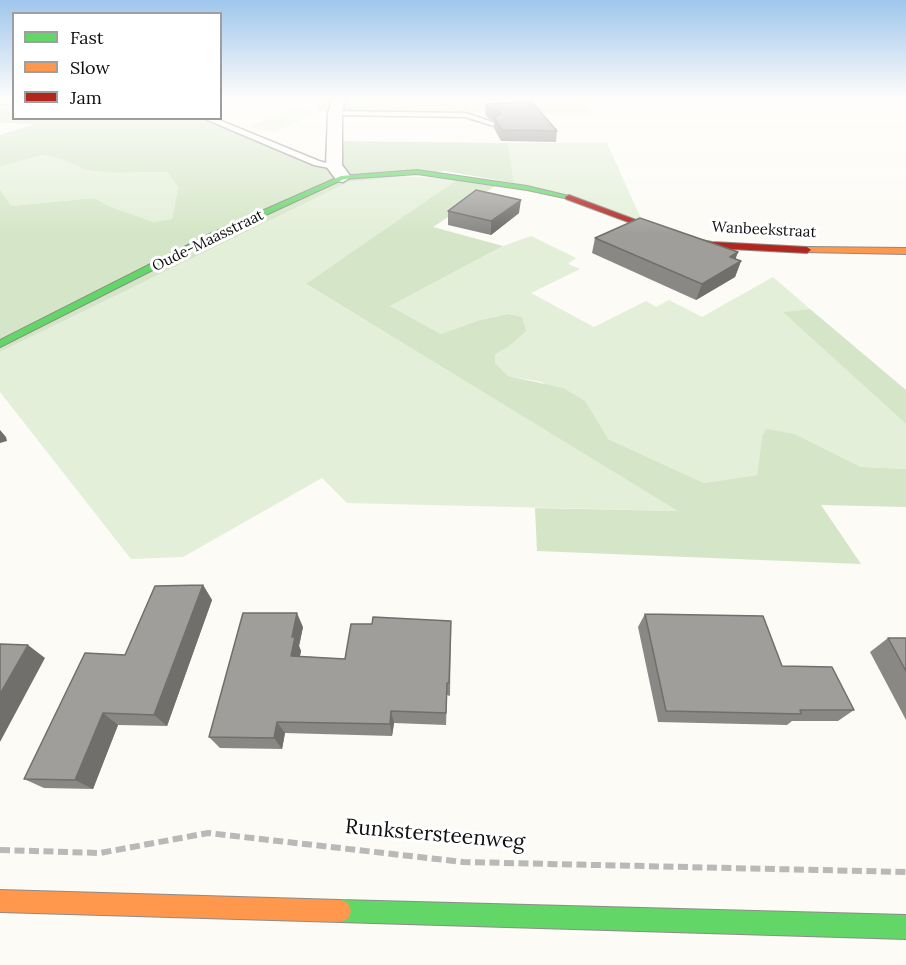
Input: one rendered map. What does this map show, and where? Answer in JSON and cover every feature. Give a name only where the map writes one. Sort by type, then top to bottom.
[{"type":"street","points":[[338,143],[338,172]]},
{"type":"street","name":"Wanbeekstraat","points":[[338,172],[417,172],[527,188],[568,197],[677,238],[712,245],[763,249],[906,251]]},
{"type":"street","name":"Oude-Maasstraat","points":[[0,344],[338,172]]},
{"type":"street","points":[[0,901],[906,927]]},
{"type":"lane","points":[[268,143],[338,172]]},
{"type":"path","name":"Runkstersteenweg","points":[[0,850],[100,854],[208,833],[463,862],[906,872]]},
{"type":"green space","points":[[0,143],[262,143],[315,164],[327,163],[338,143],[508,143],[514,183],[445,171],[349,182],[0,352],[0,189],[11,206],[94,198],[108,206],[153,222],[172,219],[178,187],[167,172],[113,173],[86,170],[61,159],[42,155],[0,167]]},
{"type":"green space","points":[[508,143],[607,143],[642,221],[514,183]]},
{"type":"green space","points":[[42,155],[61,159],[86,170],[113,173],[167,172],[178,187],[172,219],[153,222],[108,207],[94,198],[11,206],[0,189],[0,167]]},
{"type":"green space","points":[[378,175],[458,179],[307,285],[679,511],[347,503],[322,478],[183,557],[131,559],[0,392],[0,352],[349,182]]},
{"type":"green space","points":[[458,179],[495,186],[433,227],[503,246],[390,306],[441,334],[480,320],[508,314],[522,317],[526,331],[508,347],[495,354],[495,363],[508,376],[563,388],[585,401],[608,439],[704,483],[757,475],[762,437],[766,429],[795,434],[861,467],[906,469],[906,507],[821,505],[861,564],[537,551],[535,508],[678,511],[306,284]]},
{"type":"green space","points":[[531,236],[576,258],[568,264],[580,269],[531,293],[594,327],[646,301],[656,307],[669,300],[702,317],[773,277],[810,309],[784,312],[906,424],[906,469],[861,467],[795,434],[762,437],[757,475],[704,483],[608,439],[542,382],[508,376],[495,363],[495,353],[508,347],[508,314],[480,320],[441,334],[390,306],[503,246]]},
{"type":"green space","points":[[810,309],[906,390],[906,424],[783,312]]},
{"type":"building","points":[[476,190],[521,200],[491,221],[448,211]]},
{"type":"building","points":[[640,218],[738,252],[730,257],[741,261],[702,284],[595,238]]},
{"type":"building","points":[[203,585],[154,715],[103,713],[75,780],[24,779],[85,653],[125,655],[155,586]]},
{"type":"building","points":[[243,613],[297,613],[291,656],[345,659],[351,624],[372,624],[373,617],[451,621],[446,713],[391,711],[390,724],[277,722],[274,738],[209,737]]},
{"type":"building","points":[[645,614],[763,616],[782,666],[832,667],[854,710],[800,710],[801,714],[666,711]]},
{"type":"building","points":[[888,638],[906,638],[906,671]]},
{"type":"building","points":[[0,644],[28,645],[0,694]]},
{"type":"traffic: fast","points":[[0,344],[215,235],[343,177],[417,172],[527,188],[569,197]]},
{"type":"traffic: fast","points":[[340,911],[906,927]]},
{"type":"traffic: slow","points":[[807,250],[906,251]]},
{"type":"traffic: slow","points":[[0,901],[340,911]]},
{"type":"traffic: jam","points":[[569,197],[677,238],[712,245],[807,250]]}]
